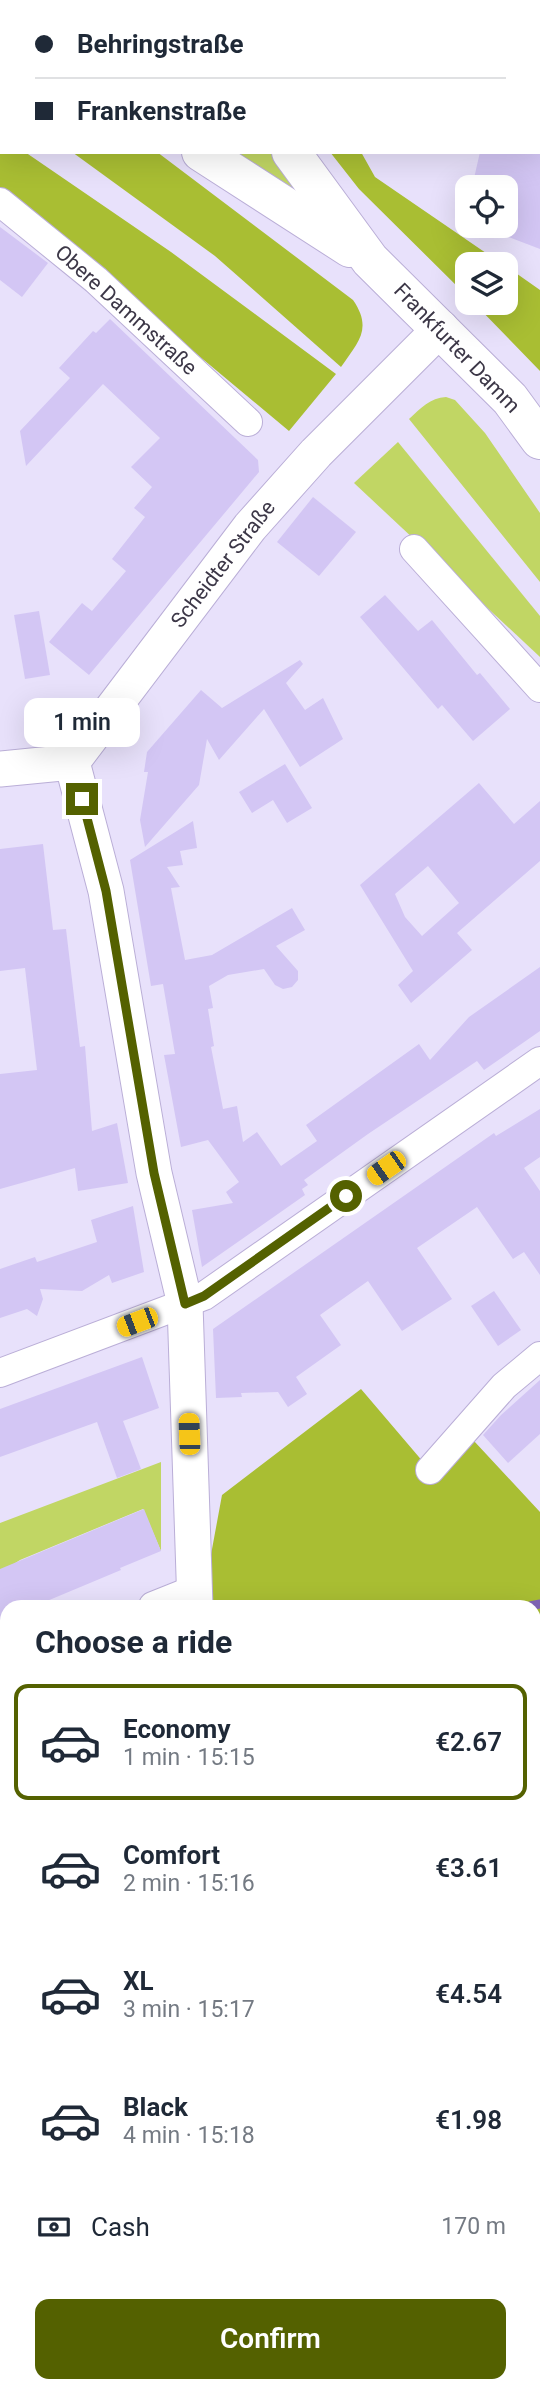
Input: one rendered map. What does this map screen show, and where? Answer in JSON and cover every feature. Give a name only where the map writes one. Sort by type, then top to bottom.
[{"type":"main road","points":[[204,154],[370,260]]},
{"type":"main road","points":[[291,154],[370,260]]},
{"type":"main road","name":"Frankfurter Damm","points":[[370,260],[510,399],[540,440]]},
{"type":"street","name":"Obere Dammstraße","points":[[0,201],[96,280],[248,422]]},
{"type":"street","name":"Scheidter Straße","points":[[72,762],[235,545],[316,453],[441,328]]},
{"type":"street","points":[[414,548],[540,688]]},
{"type":"street","points":[[0,769],[72,762],[106,891],[154,1173],[185,1304],[194,1598]]},
{"type":"street","points":[[0,1373],[204,1296],[540,1061]]},
{"type":"street","points":[[430,1470],[504,1387],[540,1356]]},
{"type":"green space","points":[[0,154],[28,154],[171,252],[336,374],[289,431],[0,190]]},
{"type":"green space","points":[[75,154],[160,154],[353,300],[362,319],[361,335],[341,367],[215,256]]},
{"type":"green space","points":[[236,154],[278,154],[295,187],[293,189]]},
{"type":"green space","points":[[332,154],[362,154],[375,177],[455,232],[455,238],[464,238],[484,252],[455,252],[455,284],[359,189]]},
{"type":"green space","points":[[518,274],[540,290],[540,371],[486,315],[518,315]]},
{"type":"green space","points":[[446,397],[455,400],[485,433],[540,513],[540,582],[409,419],[430,402]]},
{"type":"green space","points":[[398,442],[540,616],[540,657],[354,483]]},
{"type":"green space","points":[[361,1389],[430,1470],[474,1441],[540,1512],[540,1600],[203,1600],[222,1495]]},
{"type":"green space","points":[[161,1462],[161,1551],[143,1509],[20,1560],[3,1571],[0,1569],[0,1523]]},
{"type":"building","points":[[480,154],[540,154],[540,249],[511,238],[518,238],[518,175],[475,175]]},
{"type":"building","points":[[0,227],[48,263],[22,297],[0,280]]},
{"type":"building","points":[[110,319],[258,460],[259,472],[89,675],[49,642],[82,603],[92,611],[126,571],[112,559],[145,517],[134,508],[152,487],[131,467],[160,438],[103,384],[26,466],[20,431],[70,378],[59,368],[93,331],[96,333]]},
{"type":"building","points":[[313,497],[356,532],[319,576],[277,542]]},
{"type":"building","points":[[385,595],[418,631],[432,620],[477,675],[480,673],[510,709],[473,741],[442,705],[438,709],[360,617]]},
{"type":"building","points":[[39,611],[50,675],[25,679],[14,615]]},
{"type":"building","points":[[300,660],[303,664],[286,683],[305,710],[323,698],[343,739],[300,767],[264,709],[219,760],[207,739],[199,785],[145,847],[140,820],[148,772],[144,772],[147,752],[201,690],[222,708]]},
{"type":"building","points":[[285,764],[312,808],[287,823],[273,800],[252,813],[239,792]]},
{"type":"building","points":[[479,783],[514,824],[540,801],[540,861],[457,933],[472,950],[411,1003],[398,985],[413,971],[360,885]],"holes":[[[428,866],[459,903],[422,936],[405,917],[395,894]]]},
{"type":"building","points":[[193,821],[197,848],[180,851],[183,865],[167,867],[180,887],[171,888],[185,960],[212,955],[292,908],[305,930],[276,946],[298,971],[298,980],[292,987],[283,989],[275,985],[264,969],[228,975],[209,986],[213,1008],[208,1009],[214,1046],[211,1047],[223,1109],[237,1106],[243,1142],[257,1132],[281,1166],[317,1141],[306,1125],[419,1044],[430,1060],[469,1017],[540,967],[540,1031],[484,1070],[477,1061],[368,1134],[304,1180],[308,1185],[302,1189],[305,1195],[202,1267],[192,1210],[233,1203],[226,1192],[239,1182],[208,1140],[181,1147],[164,1055],[175,1054],[163,984],[151,986],[130,860]]},
{"type":"building","points":[[43,844],[53,930],[66,929],[80,1047],[85,1046],[92,1131],[117,1123],[128,1183],[78,1191],[75,1168],[0,1189],[0,1074],[37,1070],[25,968],[0,971],[0,849]]},
{"type":"building","points":[[540,1109],[540,1157],[524,1168],[540,1191],[540,1275],[524,1252],[513,1259],[477,1207],[417,1248],[452,1299],[402,1331],[368,1281],[320,1315],[341,1345],[296,1377],[307,1394],[288,1407],[278,1392],[241,1393],[242,1397],[216,1398],[213,1329],[494,1133],[496,1136]]},
{"type":"building","points":[[133,1206],[144,1272],[112,1283],[109,1275],[82,1291],[40,1289],[43,1299],[37,1316],[27,1309],[0,1318],[0,1269],[35,1257],[37,1262],[97,1242],[91,1220]]},
{"type":"building","points":[[494,1291],[521,1330],[498,1346],[471,1306]]},
{"type":"building","points":[[142,1357],[159,1408],[123,1421],[141,1469],[117,1478],[97,1422],[0,1457],[0,1409]]},
{"type":"building","points":[[540,1380],[540,1434],[508,1463],[483,1435]]},
{"type":"building","points":[[144,1509],[161,1551],[49,1600],[0,1600],[0,1569]]},
{"type":"route","points":[[82,799],[106,891],[154,1173],[185,1304],[204,1296],[346,1196]]}]
